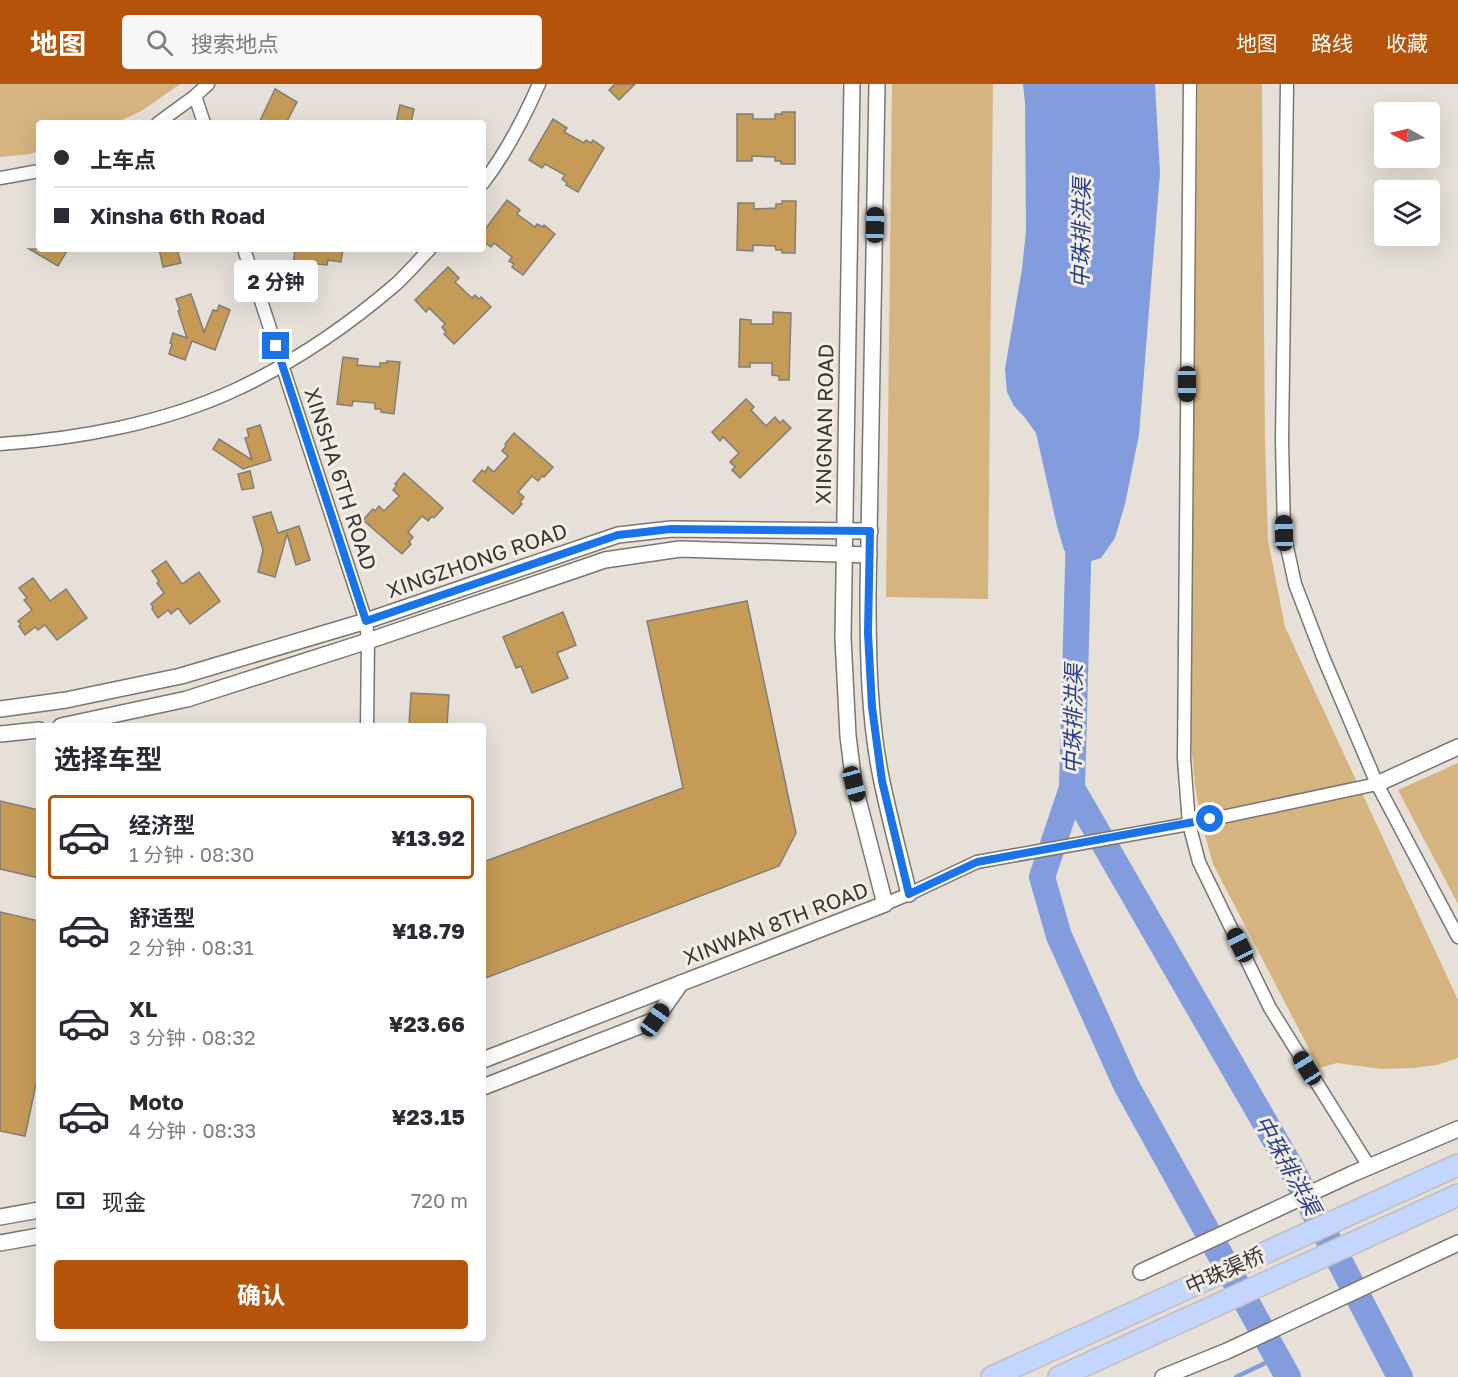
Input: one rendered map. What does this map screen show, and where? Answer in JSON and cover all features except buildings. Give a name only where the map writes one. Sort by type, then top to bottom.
[{"type":"highway","name":"中珠渠桥","points":[[992,1377],[1458,1165]]},
{"type":"highway","name":"中珠渠桥","points":[[1059,1377],[1458,1195]]},
{"type":"street","points":[[163,120],[208,84]]},
{"type":"street","points":[[486,179],[529,108],[539,84]]},
{"type":"street","name":"XINGNAN ROAD","points":[[852,84],[843,596],[844,667],[848,736],[854,784],[885,904]]},
{"type":"street","points":[[877,84],[868,642],[872,707],[882,781],[909,894]]},
{"type":"street","points":[[1190,84],[1184,759],[1189,824],[1199,862],[1270,1008],[1370,1168]]},
{"type":"street","points":[[1287,84],[1282,440],[1284,533],[1294,584],[1377,784],[1458,937]]},
{"type":"street","points":[[195,96],[203,120]]},
{"type":"street","points":[[0,178],[36,172]]},
{"type":"street","name":"XINSHA 6TH ROAD","points":[[245,252],[366,621],[367,723]]},
{"type":"street","points":[[0,444],[60,439],[131,425],[234,390],[282,365],[339,330],[396,284],[427,252]]},
{"type":"street","name":"XINGZHONG ROAD","points":[[0,708],[66,700],[181,676],[366,621],[618,535],[671,529],[870,531]]},
{"type":"street","name":"XINGZHONG ROAD","points":[[75,723],[187,699],[368,641],[605,560],[680,549],[869,555]]},
{"type":"street","points":[[0,734],[36,730]]},
{"type":"street","points":[[885,904],[977,862],[1189,824],[1377,784],[1458,747]]},
{"type":"street","name":"XINWAN 8TH ROAD","points":[[486,1059],[885,904]]},
{"type":"street","name":"XINWAN 8TH ROAD","points":[[486,1086],[655,1020],[681,983]]},
{"type":"street","points":[[1141,1272],[1352,1174],[1458,1129]]},
{"type":"street","points":[[0,1217],[36,1211]]},
{"type":"street","points":[[0,1243],[36,1237]]},
{"type":"street","points":[[1163,1377],[1227,1351],[1458,1244]]},
{"type":"shaded area","points":[[0,84],[180,84],[143,110],[122,120],[36,120],[36,152],[0,157]]},
{"type":"shaded area","points":[[892,84],[993,84],[988,599],[886,597]]},
{"type":"shaded area","points":[[1198,84],[1262,84],[1268,540],[1285,627],[1458,1000],[1458,1058],[1437,1065],[1381,1069],[1337,1063],[1319,1068],[1213,864],[1201,821],[1190,731]]},
{"type":"shaded area","points":[[1458,763],[1458,904],[1398,790]]},
{"type":"water","points":[[1023,84],[1155,84],[1160,173],[1139,435],[1125,504],[1115,538],[1101,558],[1078,565],[1064,550],[1036,433],[1014,406],[1007,392],[1005,369],[1026,231]]},
{"type":"waterway","name":"中珠排洪渠","points":[[1079,530],[1072,788],[1290,1166],[1400,1377]]},
{"type":"waterway","points":[[1072,788],[1042,877],[1059,936],[1126,1085],[1288,1377]]},
{"type":"waterway","points":[[1236,1377],[1278,1357]]},
{"type":"route","points":[[276,346],[366,621],[618,535],[671,529],[870,531],[868,633],[872,707],[882,781],[909,894],[977,862],[1210,819]]}]
